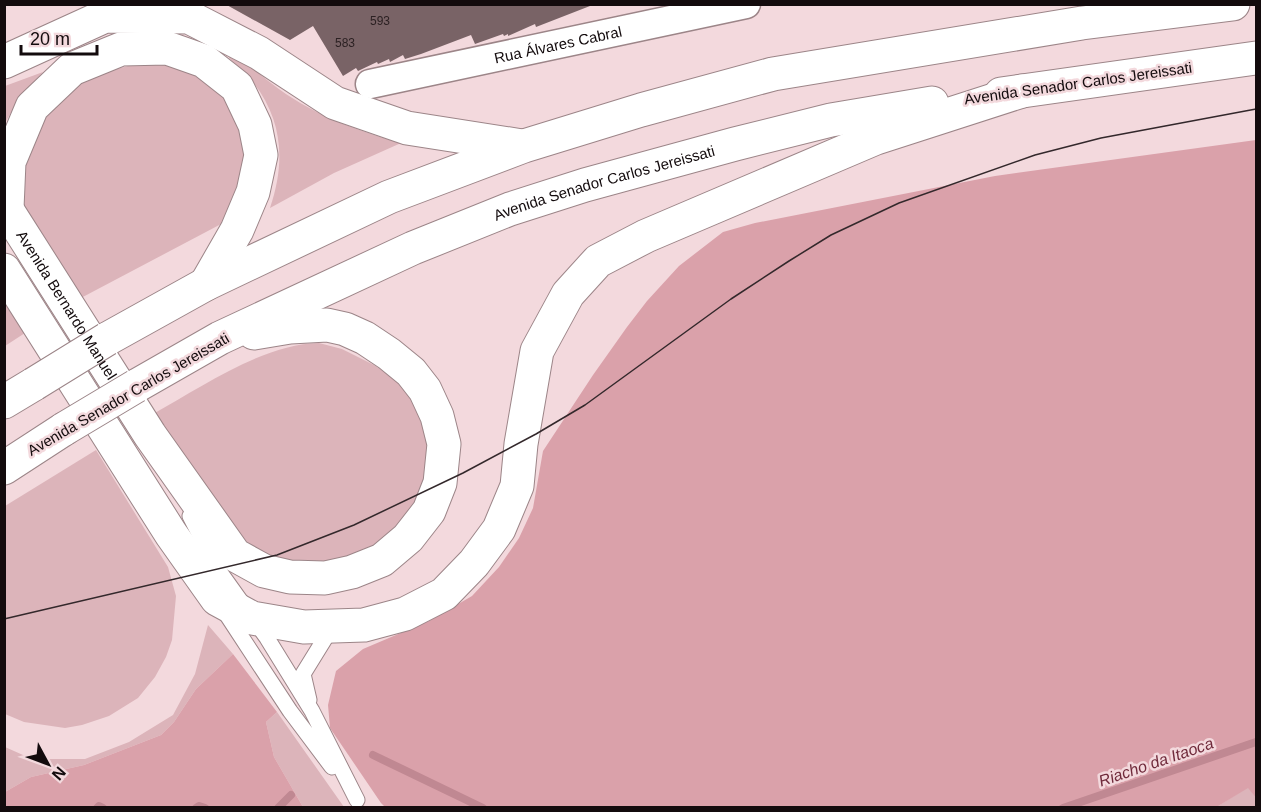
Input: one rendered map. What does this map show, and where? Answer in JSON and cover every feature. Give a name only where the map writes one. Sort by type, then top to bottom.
[{"type":"main road","points":[[4,402],[107,339],[206,284],[389,197],[524,146],[641,110],[773,74],[1082,23],[1233,4]]},
{"type":"main road","points":[[4,62],[105,16],[189,17],[259,52],[335,103],[407,128],[524,146]]},
{"type":"main road","points":[[5,207],[9,162],[32,107],[72,69],[121,49],[167,48],[204,61],[237,87],[255,125],[261,155],[253,192],[237,230],[206,284]]},
{"type":"main road","name":"Avenida Senador Carlos Jereissati","points":[[4,468],[64,429],[220,338],[413,248],[510,209],[585,185],[831,120],[924,104],[1257,58]]},
{"type":"main road","points":[[4,270],[171,534],[217,599],[252,618],[304,627],[363,625],[405,614],[444,594],[474,563],[499,529],[517,486],[521,444],[537,351],[568,294],[598,261],[646,236],[876,138],[1022,91]]},
{"type":"main road","name":"Avenida Bernardo Manuel","points":[[5,207],[150,435],[235,555],[264,571],[290,578],[325,578],[352,572],[382,560],[408,538],[429,511],[440,483],[444,444],[437,416],[425,390],[411,372],[389,354],[365,338],[345,329],[327,325],[290,327],[220,338]]},
{"type":"street","name":"Rua Álvares Cabral","points":[[370,84],[746,4]]},
{"type":"lane","points":[[150,435],[217,568],[267,638],[312,711],[360,804]]},
{"type":"lane","points":[[217,599],[290,711],[360,804]]},
{"type":"lane","points":[[312,711],[303,674],[332,626]]},
{"type":"shaded area","points":[[229,54],[239,56],[286,94],[316,112],[349,126],[401,143],[334,173],[270,208],[278,172],[279,154],[274,121],[258,89],[229,58]]},
{"type":"shaded area","points":[[135,64],[168,65],[199,76],[219,90],[237,113],[248,164],[223,223],[79,299],[24,205],[23,169],[40,124],[52,107],[78,85],[110,71]]},
{"type":"shaded area","points":[[43,72],[17,102],[5,123],[5,86]]},
{"type":"shaded area","points":[[1256,140],[1256,798],[1248,788],[1215,808],[385,807],[381,803],[330,728],[328,705],[336,671],[363,649],[429,621],[472,596],[499,567],[519,538],[533,508],[543,451],[593,375],[647,301],[679,266],[723,232],[755,223],[995,176]]},
{"type":"shaded area","points":[[4,300],[25,333],[5,346],[4,346]]},
{"type":"shaded area","points":[[319,343],[342,349],[374,365],[399,382],[412,399],[422,418],[427,435],[427,460],[423,485],[411,514],[359,561],[294,568],[243,546],[153,414],[212,380],[255,359],[298,345]]},
{"type":"shaded area","points":[[96,450],[168,567],[176,596],[172,640],[155,677],[138,698],[109,716],[65,728],[24,722],[5,714],[5,506]]},
{"type":"shaded area","points":[[208,625],[233,654],[196,689],[174,722],[161,735],[84,765],[31,777],[5,792],[5,747],[32,759],[85,759],[129,742],[173,715],[195,674]]},
{"type":"shaded area","points":[[233,654],[277,712],[266,722],[274,757],[303,807],[5,807],[5,792],[31,777],[84,765],[161,735],[174,722],[196,689]]},
{"type":"shaded area","points":[[277,712],[344,807],[303,807],[274,757],[266,722]]},
{"type":"shaded area","points":[[1248,787],[1256,798],[1256,807],[1215,808]]},
{"type":"building","points":[[225,4],[590,4],[590,6],[536,27],[535,24],[508,36],[508,34],[504,36],[503,34],[475,44],[471,35],[405,59],[403,55],[390,62],[389,59],[378,64],[377,62],[358,71],[356,68],[343,76],[313,26],[290,40]]},
{"type":"waterway","name":"Riacho da Itaoca","points":[[1063,808],[1256,742]]},
{"type":"waterway","name":"Riacho da Itaoca","points":[[373,755],[483,808]]},
{"type":"waterway","name":"Riacho da Itaoca","points":[[278,808],[291,795]]},
{"type":"waterway","name":"Riacho da Itaoca","points":[[97,808],[99,806],[103,808]]},
{"type":"waterway","name":"Riacho da Itaoca","points":[[196,808],[199,806],[205,808]]},
{"type":"tram line","points":[[4,619],[277,555],[354,525],[463,473],[536,434],[585,405],[731,299],[789,261],[831,235],[899,203],[1035,155],[1101,138],[1256,109]]}]
